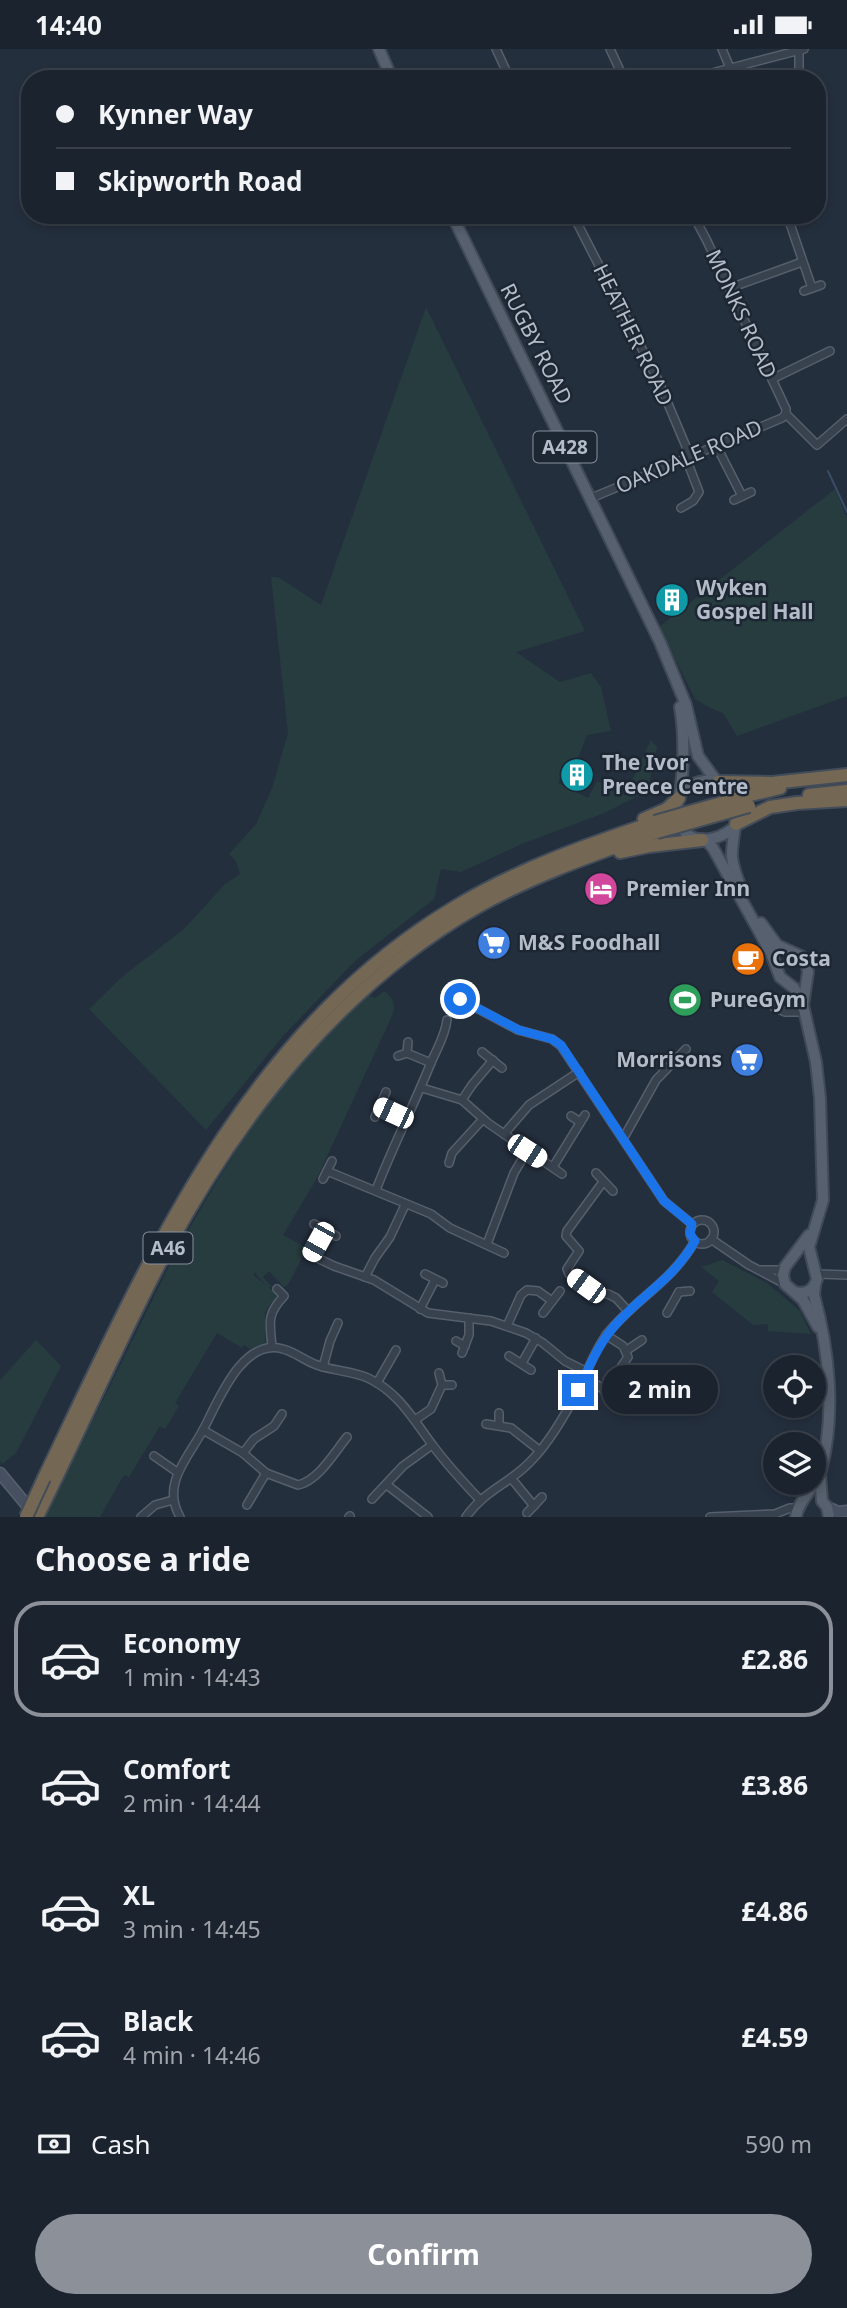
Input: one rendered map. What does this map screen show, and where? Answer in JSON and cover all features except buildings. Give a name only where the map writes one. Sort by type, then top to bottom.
[{"type":"highway","points":[[718,782],[772,783],[847,777]]},
{"type":"highway","name":"A46","points":[[37,1517],[49,1482],[141,1275],[168,1225],[231,1124],[297,1041],[343,993],[376,963],[456,906],[560,855],[748,801],[778,788],[847,777]]},
{"type":"highway","name":"A46","points":[[748,801],[847,790]]},
{"type":"highway","points":[[297,1041],[320,1007],[341,986],[373,958],[453,901],[556,848],[658,814],[679,797]]},
{"type":"highway","points":[[735,826],[770,807],[847,800]]},
{"type":"highway","name":"A46","points":[[26,1517],[49,1482],[152,1279],[199,1194],[256,1110],[320,1032],[351,1001],[407,954],[475,908],[512,888],[656,827]]},
{"type":"highway","points":[[320,1032],[412,957],[480,913],[533,885],[609,855],[649,846],[704,840]]},
{"type":"main road","points":[[379,49],[388,70]]},
{"type":"main road","name":"RUGBY ROAD","points":[[457,224],[676,680],[686,705],[698,756],[718,782]]},
{"type":"main road","name":"RUGBY ROAD","points":[[676,680],[684,739],[684,769],[679,797]]},
{"type":"main road","points":[[803,1008],[806,962],[801,956],[776,945],[746,898],[732,858],[736,806],[732,795],[718,782],[702,781],[692,784],[679,797],[679,821],[689,834],[704,840],[713,848],[778,967],[780,977],[794,988],[803,1008],[816,1062],[820,1101],[822,1200],[809,1247],[816,1279],[814,1295],[827,1355],[826,1451]]},
{"type":"main road","points":[[704,840],[719,838],[735,826]]},
{"type":"main road","points":[[778,967],[782,958],[792,954]]},
{"type":"main road","points":[[786,983],[798,984],[807,975]]},
{"type":"main road","points":[[814,1228],[787,1265],[785,1284],[803,1300],[823,1335]]},
{"type":"main road","points":[[787,1265],[802,1258],[812,1263]]},
{"type":"main road","points":[[795,1292],[805,1293],[816,1279]]},
{"type":"main road","points":[[0,1473],[37,1517]]},
{"type":"main road","points":[[799,1509],[810,1499],[838,1513],[847,1511]]},
{"type":"street","points":[[496,49],[506,70]]},
{"type":"street","points":[[610,49],[620,70]]},
{"type":"street","points":[[722,49],[730,68]]},
{"type":"street","points":[[723,70],[801,50],[800,70]]},
{"type":"street","name":"HEATHER ROAD","points":[[578,224],[658,380],[688,457],[699,492],[694,501],[681,508]]},
{"type":"street","name":"MONKS ROAD","points":[[698,224],[730,288],[786,414]]},
{"type":"street","points":[[790,224],[808,290],[821,285]]},
{"type":"street","points":[[730,288],[802,262]]},
{"type":"street","points":[[772,379],[830,351]]},
{"type":"street","points":[[786,414],[817,445],[847,419]]},
{"type":"street","name":"OAKDALE ROAD","points":[[589,499],[786,414]]},
{"type":"street","points":[[716,445],[742,496]]},
{"type":"street","points":[[734,500],[751,492]]},
{"type":"street","points":[[455,988],[460,999],[469,1004],[519,1030],[557,1042],[565,1049],[664,1201],[692,1224]]},
{"type":"street","points":[[774,1007],[785,1012],[803,1008]]},
{"type":"street","points":[[376,1190],[446,1031],[447,1020]]},
{"type":"street","points":[[407,1053],[408,1042]]},
{"type":"street","points":[[623,1139],[635,1113],[656,1080],[686,1049]]},
{"type":"street","points":[[482,1052],[502,1068]]},
{"type":"street","points":[[398,1056],[407,1053],[431,1063]]},
{"type":"street","points":[[462,1100],[493,1060]]},
{"type":"street","points":[[504,1134],[529,1105],[579,1072]]},
{"type":"street","points":[[422,1088],[462,1100],[482,1119],[562,1174]]},
{"type":"street","points":[[375,1117],[386,1092]]},
{"type":"street","points":[[380,1107],[407,1120]]},
{"type":"street","points":[[553,1167],[583,1119],[571,1116]]},
{"type":"street","points":[[449,1163],[452,1153],[482,1119]]},
{"type":"street","points":[[443,1149],[452,1153]]},
{"type":"street","points":[[487,1244],[514,1173],[527,1151]]},
{"type":"street","points":[[323,1179],[332,1161]]},
{"type":"street","points":[[327,1171],[431,1214],[450,1227],[504,1253]]},
{"type":"street","points":[[596,1174],[613,1191]]},
{"type":"street","points":[[603,1182],[567,1231],[566,1236],[579,1251],[567,1269],[569,1274],[597,1293],[616,1298],[628,1311]]},
{"type":"street","points":[[365,1277],[390,1237],[405,1205]]},
{"type":"street","points":[[698,1220],[708,1222],[713,1229],[711,1239],[704,1243],[695,1241],[690,1234],[692,1224],[698,1220]]},
{"type":"street","points":[[314,1224],[337,1236]]},
{"type":"street","points":[[325,1230],[311,1255],[365,1277],[420,1309],[437,1315],[507,1326],[536,1338],[565,1361],[587,1372]]},
{"type":"street","points":[[711,1239],[785,1284]]},
{"type":"street","points":[[466,1517],[480,1500],[532,1460],[568,1409],[606,1335],[628,1311],[678,1268],[695,1241]]},
{"type":"street","points":[[760,1270],[787,1265]]},
{"type":"street","points":[[420,1309],[439,1282],[425,1274]]},
{"type":"street","points":[[816,1279],[847,1275]]},
{"type":"street","points":[[668,1278],[679,1292]]},
{"type":"street","points":[[272,1347],[270,1315],[287,1293],[277,1289]]},
{"type":"street","points":[[507,1326],[519,1299],[527,1290],[538,1291],[552,1301]]},
{"type":"street","points":[[543,1313],[560,1291]]},
{"type":"street","points":[[679,1292],[690,1291]]},
{"type":"street","points":[[667,1313],[679,1292]]},
{"type":"street","points":[[456,1341],[464,1350],[469,1335],[469,1318]]},
{"type":"street","points":[[323,1367],[330,1330],[338,1324]]},
{"type":"street","points":[[606,1335],[627,1350]]},
{"type":"street","points":[[522,1363],[536,1338]]},
{"type":"street","points":[[627,1350],[642,1340]]},
{"type":"street","points":[[180,1517],[173,1500],[173,1483],[177,1472],[222,1392],[242,1363],[257,1351],[272,1347],[289,1351],[307,1362],[350,1372],[377,1383],[399,1399],[432,1445],[480,1500]]},
{"type":"street","points":[[605,1390],[626,1361],[627,1350]]},
{"type":"street","points":[[377,1383],[392,1352]]},
{"type":"street","points":[[509,1356],[531,1370]]},
{"type":"street","points":[[415,1420],[431,1409],[442,1385],[439,1373]]},
{"type":"street","points":[[442,1385],[452,1385]]},
{"type":"street","points":[[597,1385],[617,1398]]},
{"type":"street","points":[[499,1413],[499,1424]]},
{"type":"street","points":[[243,1453],[254,1439],[282,1418]]},
{"type":"street","points":[[486,1424],[511,1428],[540,1450]]},
{"type":"street","points":[[203,1430],[243,1453],[265,1473],[293,1484],[303,1484],[321,1469],[341,1440]]},
{"type":"street","points":[[372,1499],[403,1466],[432,1445]]},
{"type":"street","points":[[154,1457],[177,1472]]},
{"type":"street","points":[[247,1500],[265,1473]]},
{"type":"street","points":[[511,1478],[534,1506]]},
{"type":"street","points":[[387,1485],[424,1516]]},
{"type":"street","points":[[527,1513],[542,1497]]},
{"type":"street","points":[[141,1517],[155,1505],[173,1500]]},
{"type":"street","points":[[710,1517],[777,1515],[790,1508],[799,1509]]},
{"type":"green space","points":[[426,307],[585,631],[516,652],[560,682],[591,673],[601,687],[611,731],[587,735],[573,771],[565,768],[558,783],[588,798],[597,781],[625,795],[651,740],[657,747],[648,791],[602,814],[524,843],[461,872],[441,869],[434,899],[355,961],[284,1035],[206,1130],[89,1009],[123,976],[184,929],[225,884],[240,874],[236,861],[229,854],[256,824],[272,788],[288,733],[271,577],[278,577],[321,605]]},
{"type":"green space","points":[[835,489],[847,518],[847,696],[737,736],[723,713],[695,699],[659,627]]},
{"type":"green space","points":[[384,991],[393,1002],[392,1016],[317,1178],[283,1235],[307,1248],[288,1285],[284,1287],[269,1271],[263,1277],[272,1287],[268,1287],[276,1297],[265,1312],[265,1343],[250,1349],[244,1345],[242,1348],[217,1333],[175,1403],[179,1406],[165,1429],[160,1426],[129,1477],[124,1475],[100,1517],[45,1517],[179,1246],[251,1127],[342,1018],[368,995],[375,998]]},
{"type":"green space","points":[[722,1260],[767,1283],[800,1311],[811,1334],[768,1331],[768,1324],[753,1325],[712,1292],[719,1281],[701,1267]]},
{"type":"green space","points":[[36,1340],[61,1366],[16,1453],[2,1464],[0,1380]]},
{"type":"waterway","points":[[828,471],[847,512]]},
{"type":"place","name":"Wyken Gospel Hall","points":[[672,600]]},
{"type":"place","name":"The Ivor Preece Centre","points":[[577,775]]},
{"type":"place","name":"Premier Inn","points":[[601,889]]},
{"type":"place","name":"M&S Foodhall","points":[[494,943]]},
{"type":"place","name":"Costa","points":[[748,959]]},
{"type":"place","name":"PureGym","points":[[685,1000]]},
{"type":"place","name":"Morrisons","points":[[747,1060]]},
{"type":"route","points":[[460,999],[519,1030],[552,1039],[561,1045],[664,1201],[692,1224],[690,1234],[695,1241],[678,1268],[635,1305],[606,1335],[578,1390]]}]
